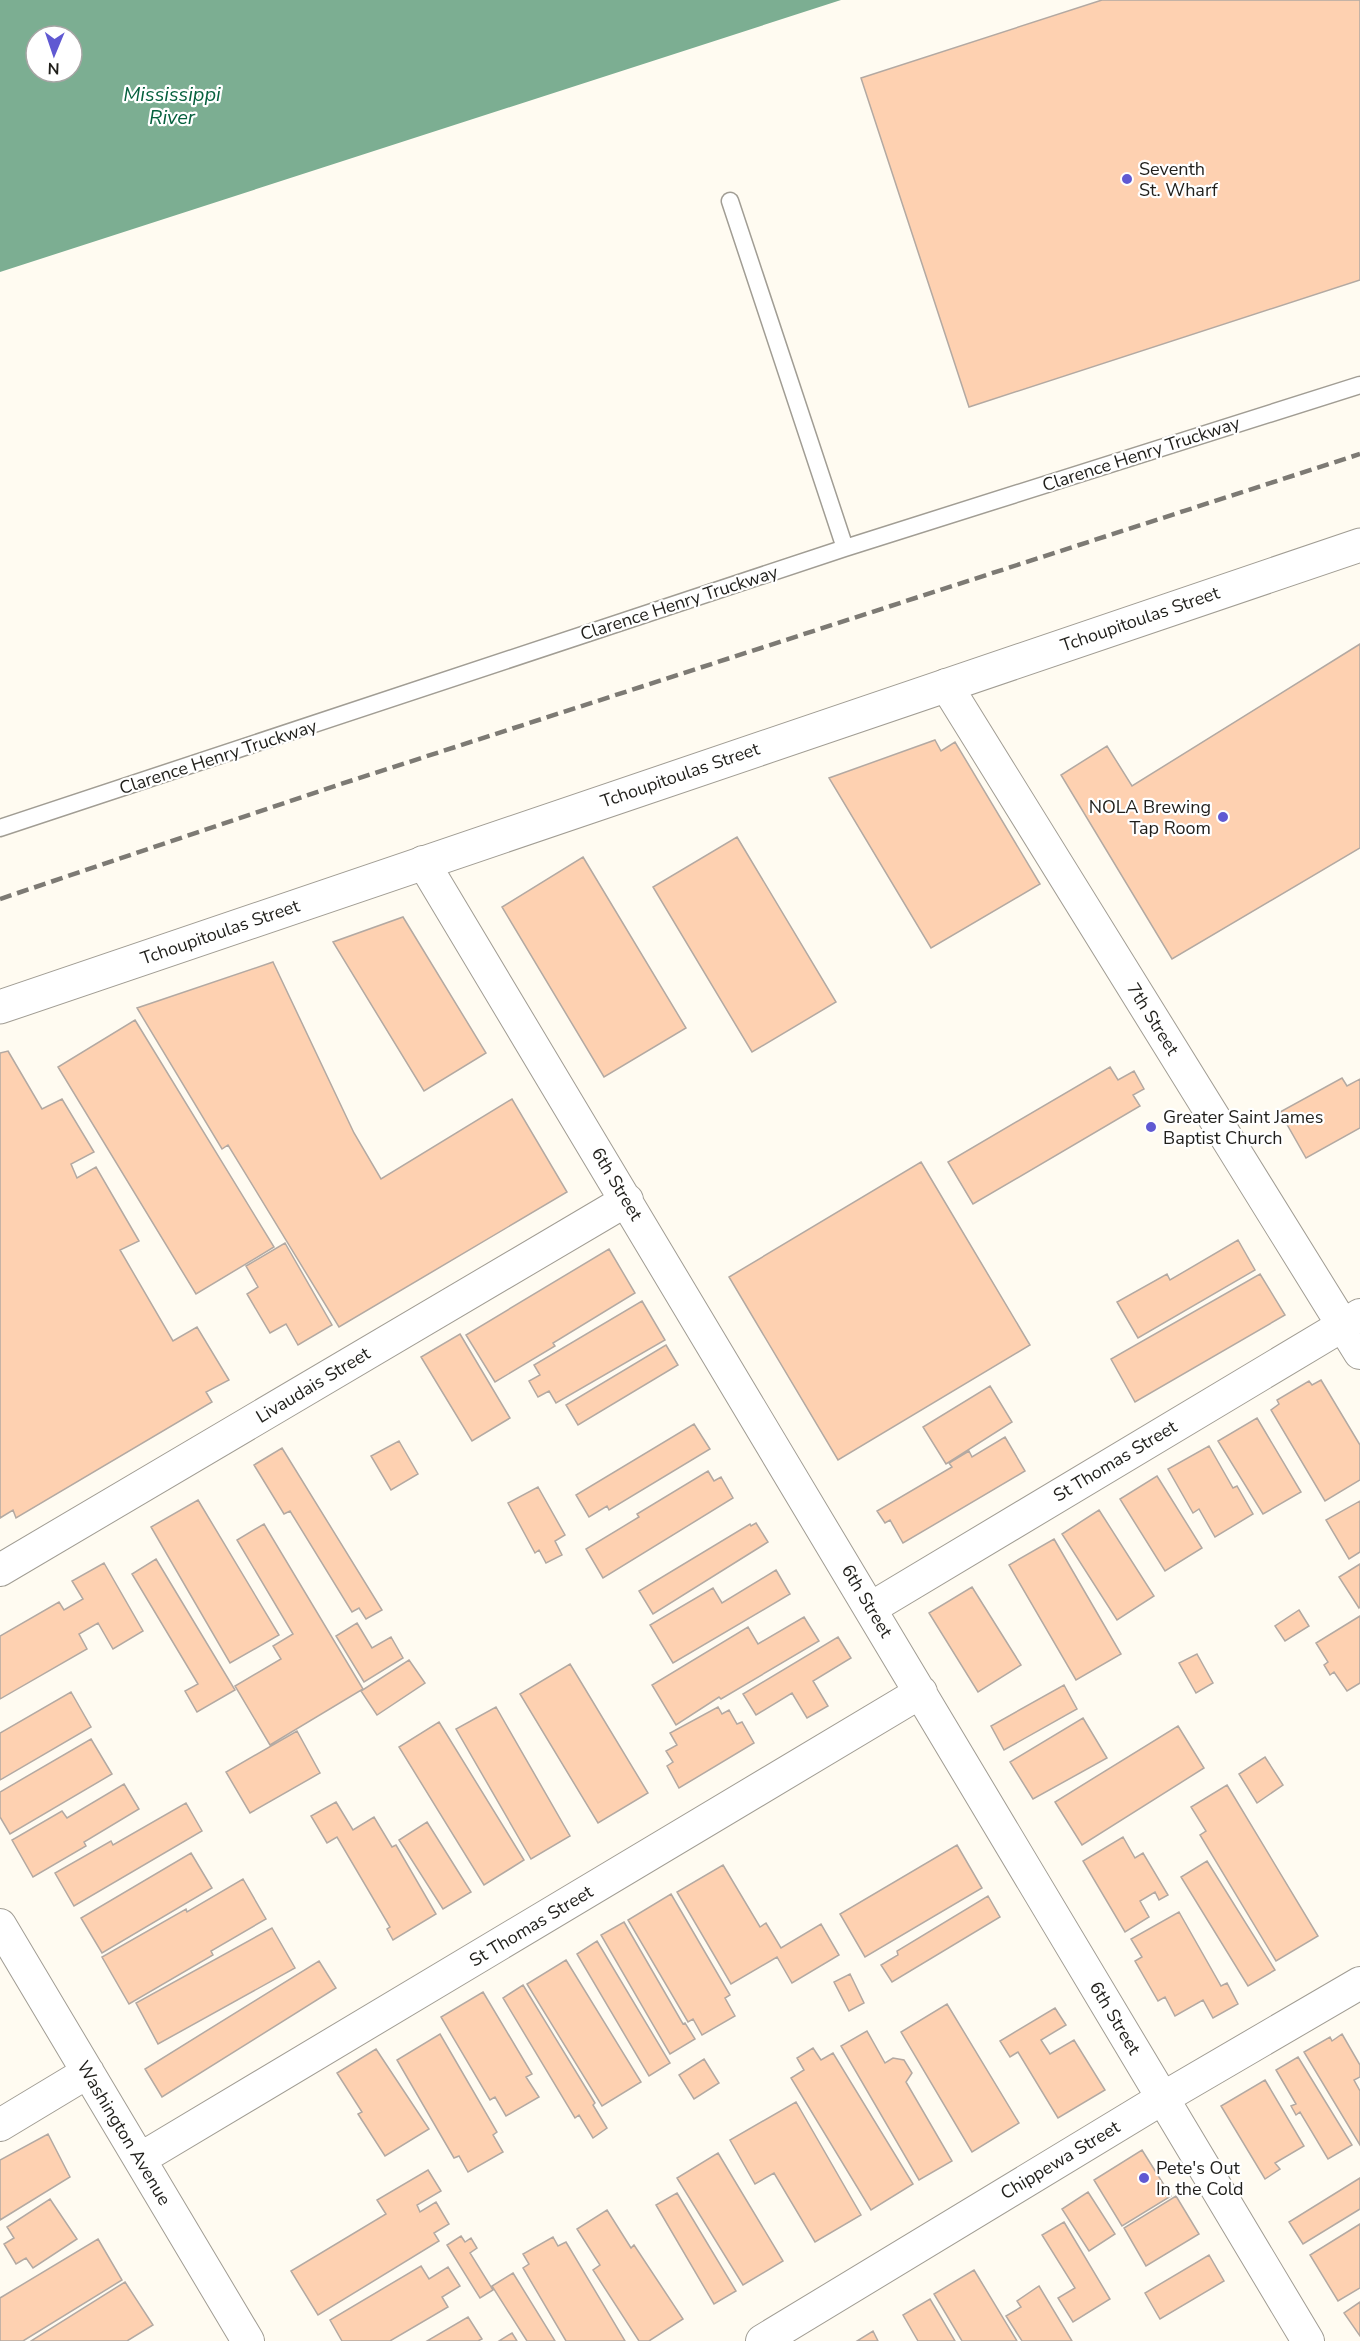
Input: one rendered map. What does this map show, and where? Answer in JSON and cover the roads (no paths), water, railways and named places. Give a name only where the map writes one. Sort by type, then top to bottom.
[{"type":"street","name":"Tchoupitoulas Street","points":[[0,1007],[1360,545]]},
{"type":"street","name":"7th Street","points":[[946,685],[1351,1320],[1360,1353]]},
{"type":"street","name":"6th Street","points":[[423,862],[1308,2341]]},
{"type":"street","name":"Livaudais Street","points":[[0,1570],[627,1200]]},
{"type":"street","name":"St Thomas Street","points":[[871,1608],[1351,1320]]},
{"type":"street","name":"St Thomas Street","points":[[140,2159],[921,1692]]},
{"type":"street","name":"Washington Avenue","points":[[0,1925],[248,2341]]},
{"type":"street","name":"Chippewa Street","points":[[762,2341],[1163,2098],[1360,1983]]},
{"type":"street","points":[[0,2125],[88,2072]]},
{"type":"lane","points":[[730,201],[845,548]]},
{"type":"lane","name":"Clarence Henry Truckway","points":[[0,828],[845,548],[1360,385]]},
{"type":"water","name":"Mississippi River","points":[[0,0],[841,0],[0,272]]},
{"type":"railway","points":[[0,899],[341,784],[1360,454]]},
{"type":"place","name":"Seventh St. Wharf","points":[[1127,179]]},
{"type":"place","name":"NOLA Brewing Tap Room","points":[[1223,817]]},
{"type":"place","name":"Greater Saint James Baptist Church","points":[[1151,1127]]},
{"type":"place","name":"Pete's Out In the Cold","points":[[1144,2178]]}]
